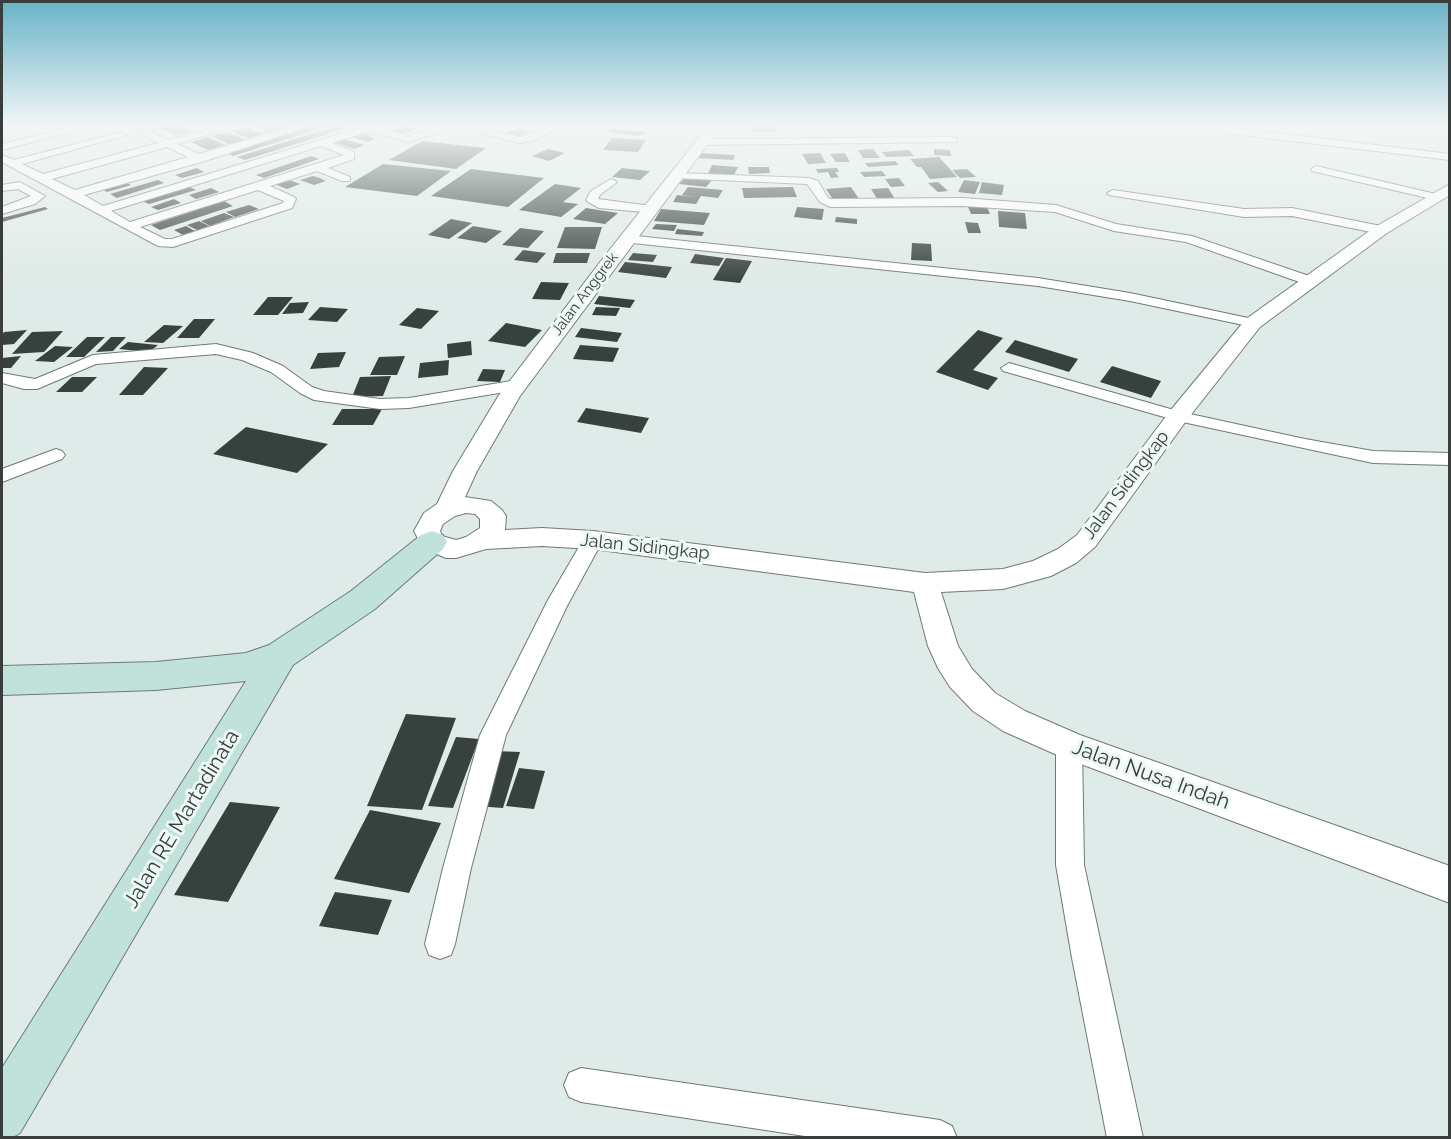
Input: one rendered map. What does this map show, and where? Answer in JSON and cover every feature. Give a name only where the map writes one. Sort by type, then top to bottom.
[{"type":"main road","name":"Jalan RE Martadinata","points":[[2,1115],[281,655],[363,600],[407,565],[439,545]]},
{"type":"main road","points":[[2,680],[196,672],[246,667],[281,655]]},
{"type":"street","points":[[43,178],[163,243],[179,242],[291,203],[290,199],[242,178]]},
{"type":"street","points":[[74,194],[129,178]]},
{"type":"street","points":[[104,209],[204,178]]},
{"type":"street","points":[[129,226],[285,178]]},
{"type":"street","name":"Jalan Anggrek","points":[[447,509],[465,471],[517,385],[627,239],[676,178]]},
{"type":"street","points":[[725,178],[814,183],[824,200],[830,203],[963,202],[1056,209],[1114,227],[1194,241],[1310,281]]},
{"type":"street","points":[[1367,178],[1443,192]]},
{"type":"street","points":[[611,182],[595,194],[592,200],[595,203],[651,210]]},
{"type":"street","points":[[2,188],[21,184],[39,196],[31,202],[2,211]]},
{"type":"street","name":"Jalan Sidingkap","points":[[488,531],[593,540],[925,583],[1003,579],[1041,569],[1067,556],[1086,541],[1178,416],[1252,323],[1381,230],[1443,192]]},
{"type":"street","points":[[1113,193],[1244,213],[1292,212],[1381,230]]},
{"type":"street","points":[[627,239],[817,257],[1038,282],[1130,297],[1252,323]]},
{"type":"street","points":[[2,378],[33,384],[93,360],[216,349],[247,356],[277,369],[306,390],[320,396],[380,404],[418,402],[517,385]]},
{"type":"street","points":[[1009,368],[1178,416],[1373,457],[1449,459]]},
{"type":"street","points":[[2,476],[56,455]]},
{"type":"street","points":[[465,471],[474,505]]},
{"type":"street","points":[[474,505],[489,511],[488,531],[466,548],[439,545],[427,531],[428,525],[439,513],[447,509],[474,505]]},
{"type":"street","points":[[440,944],[457,868],[493,735],[556,606],[593,540]]},
{"type":"street","name":"Jalan Nusa Indah","points":[[925,583],[943,646],[962,678],[984,702],[1014,721],[1068,745],[1449,885]]},
{"type":"street","points":[[1068,745],[1070,865],[1125,1137]]},
{"type":"street","points":[[581,1084],[940,1137]]},
{"type":"building","points":[[320,178],[326,181],[314,185],[300,180]]},
{"type":"building","points":[[360,178],[441,178],[417,196],[345,187]]},
{"type":"building","points":[[457,178],[544,178],[508,207],[431,196]]},
{"type":"building","points":[[685,178],[712,180],[706,187],[679,184]]},
{"type":"building","points":[[899,178],[905,186],[891,187],[885,179]]},
{"type":"building","points":[[287,179],[300,184],[287,189],[274,184]]},
{"type":"building","points":[[158,180],[164,183],[117,198],[110,194]]},
{"type":"building","points":[[964,180],[980,182],[975,194],[958,192]]},
{"type":"building","points":[[125,182],[131,185],[107,192],[101,189]]},
{"type":"building","points":[[938,182],[948,191],[938,192],[928,183]]},
{"type":"building","points":[[982,182],[1004,185],[1002,195],[979,193]]},
{"type":"building","points":[[555,184],[581,188],[563,202],[578,204],[561,217],[519,210]]},
{"type":"building","points":[[189,187],[196,190],[149,204],[142,201]]},
{"type":"building","points":[[688,187],[723,190],[718,198],[701,196],[696,204],[673,202],[677,195],[698,197],[682,195]]},
{"type":"building","points":[[793,187],[797,197],[744,198],[742,188]]},
{"type":"building","points":[[851,187],[859,199],[834,201],[826,189]]},
{"type":"building","points":[[211,188],[219,192],[196,199],[189,195]]},
{"type":"building","points":[[888,188],[895,199],[878,200],[871,189]]},
{"type":"building","points":[[174,199],[181,203],[158,210],[151,207]]},
{"type":"building","points":[[224,201],[233,206],[160,230],[151,225]]},
{"type":"building","points":[[249,205],[259,209],[235,217],[226,212]]},
{"type":"building","points":[[45,207],[48,209],[2,222],[2,218]]},
{"type":"building","points":[[797,207],[824,209],[822,220],[794,217]]},
{"type":"building","points":[[968,207],[987,207],[990,214],[971,214]]},
{"type":"building","points":[[586,208],[618,213],[605,224],[573,219]]},
{"type":"building","points":[[661,209],[710,213],[704,225],[654,221]]},
{"type":"building","points":[[998,211],[1025,213],[1027,229],[999,227]]},
{"type":"building","points":[[224,213],[234,217],[210,226],[201,221]]},
{"type":"building","points":[[836,217],[857,219],[857,224],[835,222]]},
{"type":"building","points":[[451,219],[472,223],[449,239],[428,235]]},
{"type":"building","points":[[199,221],[209,226],[197,230],[187,225]]},
{"type":"building","points":[[965,222],[978,223],[981,233],[968,233]]},
{"type":"building","points":[[656,224],[677,225],[674,231],[652,229]]},
{"type":"building","points":[[186,226],[195,231],[183,235],[174,230]]},
{"type":"building","points":[[473,226],[502,231],[486,243],[457,238]]},
{"type":"building","points":[[565,227],[602,227],[595,249],[557,248]]},
{"type":"building","points":[[520,228],[544,231],[528,248],[502,245]]},
{"type":"building","points":[[677,229],[704,232],[702,236],[675,234]]},
{"type":"building","points":[[912,243],[931,244],[932,261],[911,260]]},
{"type":"building","points":[[523,250],[546,253],[537,263],[514,260]]},
{"type":"building","points":[[556,253],[590,253],[587,263],[553,263]]},
{"type":"building","points":[[633,253],[657,255],[653,262],[628,260]]},
{"type":"building","points":[[695,254],[724,258],[719,266],[690,263]]},
{"type":"building","points":[[726,258],[752,261],[740,283],[713,280]]},
{"type":"building","points":[[625,262],[672,267],[666,278],[618,272]]},
{"type":"building","points":[[541,282],[569,283],[560,300],[532,299]]},
{"type":"building","points":[[599,296],[635,300],[630,308],[594,304]]},
{"type":"building","points":[[268,297],[293,297],[278,315],[253,315]]},
{"type":"building","points":[[309,302],[303,313],[282,314],[290,303]]},
{"type":"building","points":[[320,307],[348,309],[337,322],[308,320]]},
{"type":"building","points":[[596,307],[620,308],[616,316],[592,315]]},
{"type":"building","points":[[417,308],[439,311],[421,329],[399,325]]},
{"type":"building","points":[[194,319],[215,319],[199,338],[177,338]]},
{"type":"building","points":[[506,323],[542,330],[525,347],[488,341]]},
{"type":"building","points":[[164,325],[183,326],[163,343],[144,342]]},
{"type":"building","points":[[581,328],[622,333],[617,342],[575,337]]},
{"type":"building","points":[[27,330],[14,344],[2,345],[4,332]]},
{"type":"building","points":[[978,330],[1003,338],[973,370],[998,378],[988,390],[936,372]]},
{"type":"building","points":[[63,331],[44,352],[12,354],[32,332]]},
{"type":"building","points":[[87,337],[105,337],[84,357],[66,357]]},
{"type":"building","points":[[111,337],[126,337],[113,351],[96,352]]},
{"type":"building","points":[[1015,340],[1078,359],[1069,372],[1005,352]]},
{"type":"building","points":[[471,341],[472,355],[448,358],[447,344]]},
{"type":"building","points":[[128,342],[158,345],[149,352],[119,349]]},
{"type":"building","points":[[580,345],[619,348],[613,362],[573,359]]},
{"type":"building","points":[[55,346],[73,347],[54,362],[35,361]]},
{"type":"building","points":[[346,352],[339,367],[310,369],[318,353]]},
{"type":"building","points":[[21,356],[11,368],[2,368],[2,358]]},
{"type":"building","points":[[405,356],[397,375],[370,375],[379,357]]},
{"type":"building","points":[[449,360],[448,375],[418,378],[420,363]]},
{"type":"building","points":[[1112,366],[1161,381],[1151,398],[1100,382]]},
{"type":"building","points":[[144,367],[168,368],[143,395],[119,395]]},
{"type":"building","points":[[483,369],[505,370],[500,382],[477,381]]},
{"type":"building","points":[[391,376],[383,396],[352,397],[360,377]]},
{"type":"building","points":[[72,377],[97,377],[82,392],[56,392]]},
{"type":"building","points":[[586,408],[649,418],[641,433],[577,422]]},
{"type":"building","points":[[342,409],[382,409],[373,425],[332,425]]},
{"type":"building","points":[[246,427],[328,444],[297,473],[213,454]]},
{"type":"building","points":[[406,714],[456,718],[422,810],[367,806]]},
{"type":"building","points":[[456,737],[479,739],[453,808],[428,806]]},
{"type":"building","points":[[494,751],[520,752],[503,808],[476,806]]},
{"type":"building","points":[[519,768],[545,771],[534,809],[506,806]]},
{"type":"building","points":[[230,802],[280,807],[228,902],[174,895]]},
{"type":"building","points":[[370,810],[441,823],[409,893],[334,879]]},
{"type":"building","points":[[335,892],[392,900],[378,935],[319,926]]}]
